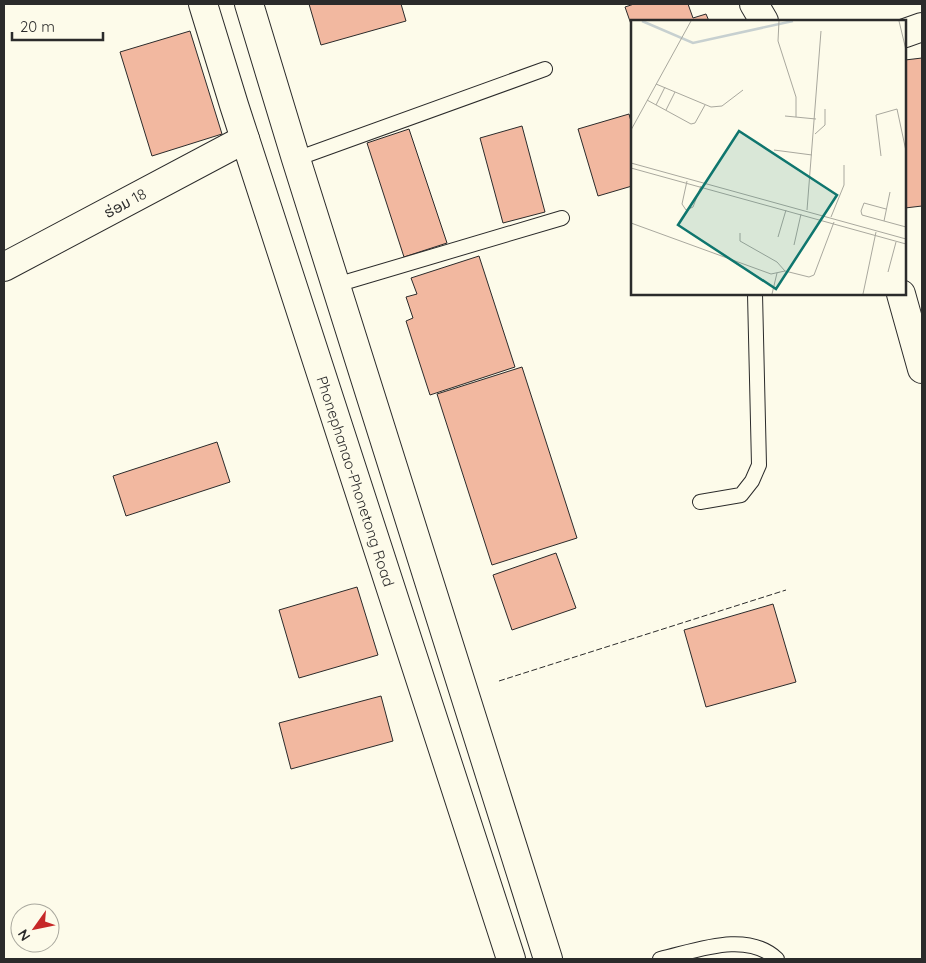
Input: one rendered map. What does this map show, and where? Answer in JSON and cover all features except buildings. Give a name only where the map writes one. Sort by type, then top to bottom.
[{"type":"main road","name":"Phonephanao-Phonetong Road","points":[[203,4],[511,959]]},
{"type":"main road","points":[[249,4],[548,959]]},
{"type":"main road","points":[[906,34],[922,27]]},
{"type":"main road","name":"ຮ່ອມ 18","points":[[4,267],[246,139]]},
{"type":"main road","points":[[901,295],[922,368]]},
{"type":"lane","points":[[296,158],[545,69]]},
{"type":"lane","points":[[336,285],[562,218]]},
{"type":"lane","points":[[700,502],[741,494],[752,481],[759,465],[755,295]]},
{"type":"lane","points":[[660,959],[729,944],[758,947],[777,959]]},
{"type":"fence","points":[[499,681],[786,590]]}]
